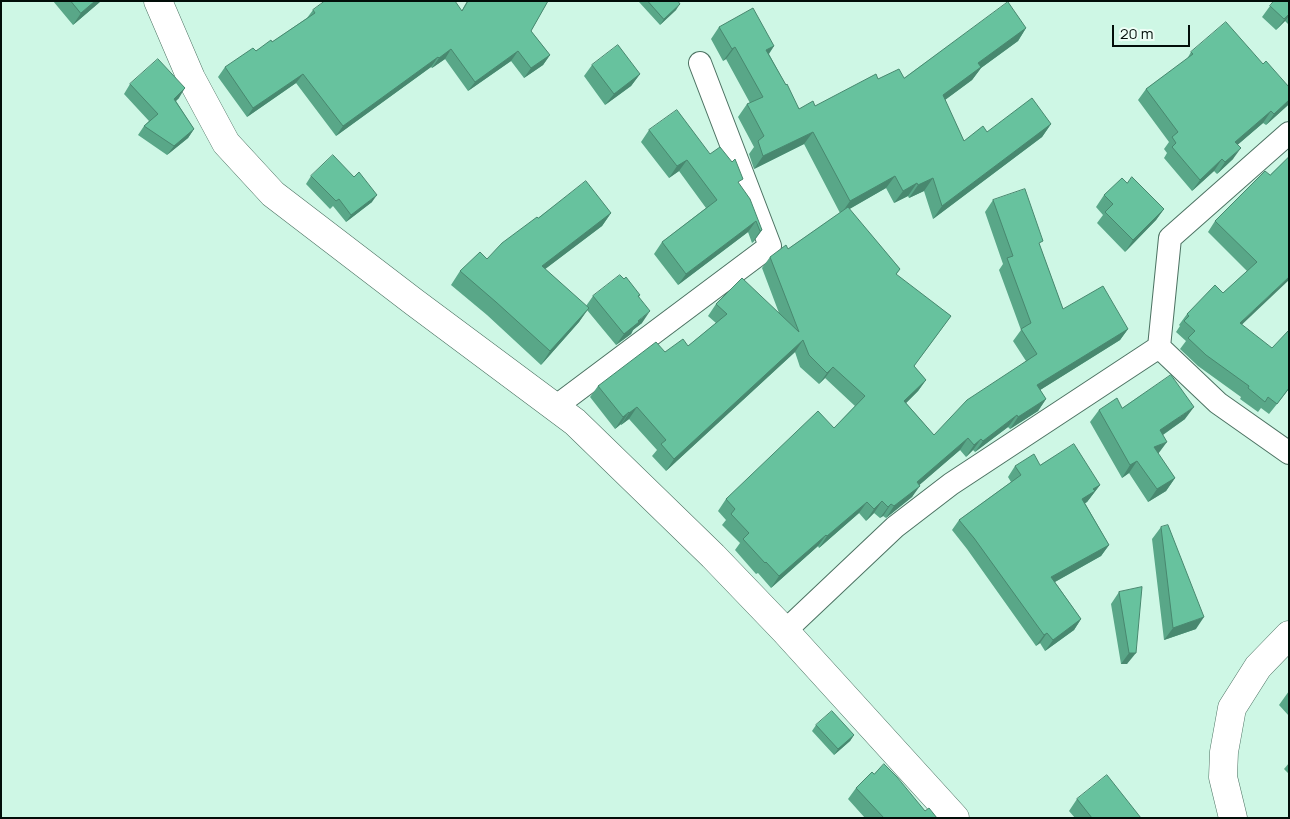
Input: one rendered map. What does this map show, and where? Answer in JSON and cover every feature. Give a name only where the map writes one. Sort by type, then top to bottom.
[{"type":"street","points":[[158,1],[191,78],[226,143],[273,194],[575,422],[713,556],[785,631],[955,818]]},
{"type":"street","points":[[555,407],[770,246],[700,63]]},
{"type":"street","points":[[1159,347],[1170,238],[1289,133]]},
{"type":"street","points":[[785,631],[896,527],[951,484],[1159,347]]},
{"type":"street","points":[[1159,347],[1218,403],[1289,453]]},
{"type":"street","points":[[1233,818],[1223,777],[1224,752],[1232,708],[1258,667],[1289,635]]},
{"type":"building","points":[[71,1],[95,1],[81,13]]},
{"type":"building","points":[[325,1],[455,1],[462,11],[468,1],[548,1],[531,31],[550,55],[531,68],[518,51],[475,82],[451,49],[343,126],[303,74],[253,108],[225,67],[253,48],[256,51],[271,40],[272,42],[315,13],[313,10]]},
{"type":"building","points":[[648,1],[678,1],[680,4],[664,19]]},
{"type":"building","points":[[1274,1],[1289,1],[1289,14],[1284,19],[1270,6]]},
{"type":"building","points":[[1008,2],[1026,28],[978,63],[981,67],[943,95],[964,141],[983,126],[987,132],[1032,98],[1051,124],[942,206],[933,178],[918,185],[917,183],[903,191],[895,176],[850,201],[813,132],[763,156],[758,141],[764,136],[747,104],[763,97],[735,47],[732,49],[719,27],[753,8],[774,46],[766,50],[787,84],[799,109],[813,101],[815,106],[876,74],[878,79],[899,69],[904,78]]},
{"type":"building","points":[[1226,22],[1263,64],[1266,61],[1289,87],[1289,100],[1274,114],[1271,111],[1235,142],[1241,148],[1225,162],[1222,159],[1200,180],[1172,147],[1176,143],[1172,137],[1178,132],[1146,89],[1193,54],[1191,52]]},
{"type":"building","points":[[618,45],[640,74],[614,94],[592,65]]},
{"type":"building","points":[[158,59],[185,88],[174,99],[194,129],[174,146],[144,126],[158,114],[130,84]]},
{"type":"building","points":[[677,110],[710,154],[720,147],[732,162],[735,159],[743,179],[738,182],[750,199],[762,230],[760,231],[756,221],[686,274],[662,242],[717,200],[687,160],[677,166],[649,130]]},
{"type":"building","points":[[333,155],[354,177],[359,172],[377,195],[351,215],[339,199],[336,201],[311,176]]},
{"type":"building","points":[[1289,157],[1289,277],[1240,323],[1272,348],[1289,330],[1289,388],[1277,404],[1268,397],[1265,402],[1248,388],[1249,386],[1206,355],[1188,338],[1195,331],[1184,321],[1189,316],[1187,314],[1215,285],[1223,293],[1257,262],[1215,221],[1265,171],[1270,175]]},
{"type":"building","points":[[1132,177],[1164,209],[1133,240],[1105,212],[1113,204],[1104,195],[1122,178],[1127,183]]},
{"type":"building","points":[[586,181],[611,213],[542,266],[589,308],[550,351],[460,271],[480,252],[487,259],[502,243]]},
{"type":"building","points":[[1025,189],[1043,241],[1039,243],[1063,309],[1103,286],[1128,329],[1037,385],[1046,399],[1018,417],[1017,415],[983,441],[981,439],[974,445],[968,438],[917,482],[920,486],[894,506],[891,504],[888,507],[882,501],[874,509],[867,502],[779,576],[743,539],[749,533],[731,514],[735,509],[726,499],[818,411],[834,428],[865,396],[833,367],[827,373],[809,355],[803,340],[674,459],[661,444],[666,440],[637,407],[623,417],[598,386],[656,342],[665,352],[683,339],[688,346],[727,314],[716,304],[742,278],[799,332],[770,257],[786,245],[788,249],[848,207],[900,269],[896,274],[951,316],[914,366],[926,380],[904,401],[934,435],[967,400],[1037,354],[1021,329],[1031,323],[1007,258],[1013,256],[993,200]]},
{"type":"building","points":[[620,275],[624,279],[626,277],[650,311],[624,334],[593,296]]},
{"type":"building","points":[[1171,375],[1194,407],[1160,430],[1167,442],[1154,447],[1175,478],[1157,489],[1137,461],[1130,465],[1099,410],[1117,398],[1122,408]]},
{"type":"building","points":[[1074,444],[1100,485],[1093,489],[1095,491],[1082,499],[1109,545],[1051,577],[1081,619],[1053,640],[1047,633],[1044,635],[959,520],[1021,475],[1015,466],[1034,454],[1040,465]]},
{"type":"building","points":[[1168,525],[1204,617],[1173,628],[1161,527]]},
{"type":"building","points":[[1142,587],[1136,653],[1129,653],[1119,592]]},
{"type":"building","points":[[832,711],[854,735],[838,749],[816,725]]},
{"type":"building","points":[[884,764],[925,811],[929,808],[937,818],[884,818],[856,788],[872,772],[874,774]]},
{"type":"building","points":[[1107,775],[1141,818],[1092,818],[1077,799]]}]
